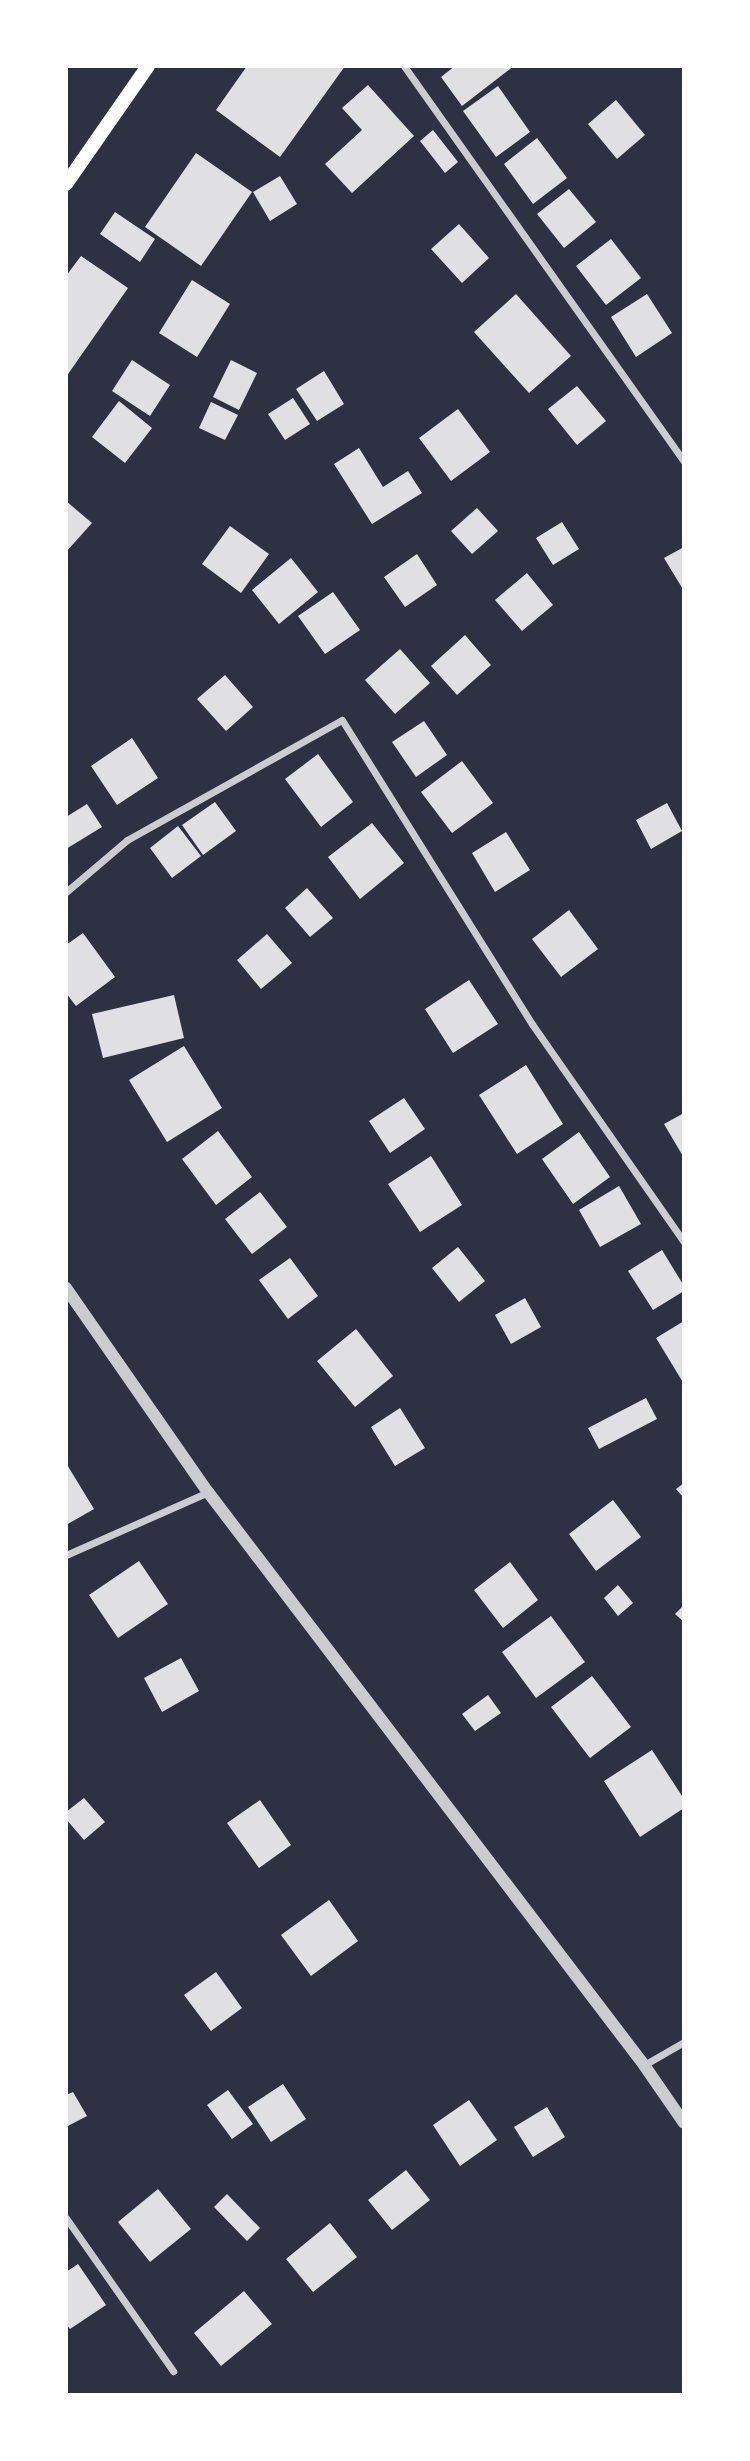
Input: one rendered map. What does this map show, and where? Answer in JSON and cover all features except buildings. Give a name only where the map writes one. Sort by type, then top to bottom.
[{"type":"main road","points":[[66,184],[148,66]]},
{"type":"street","points":[[404,66],[684,462]]},
{"type":"street","points":[[66,892],[127,840],[342,720],[532,1024],[684,1242]]},
{"type":"street","points":[[66,1288],[208,1492],[644,2065],[684,2123]]},
{"type":"street","points":[[66,1555],[208,1492]]},
{"type":"street","points":[[644,2065],[684,2042]]},
{"type":"street","points":[[66,2218],[173,2371]]}]
